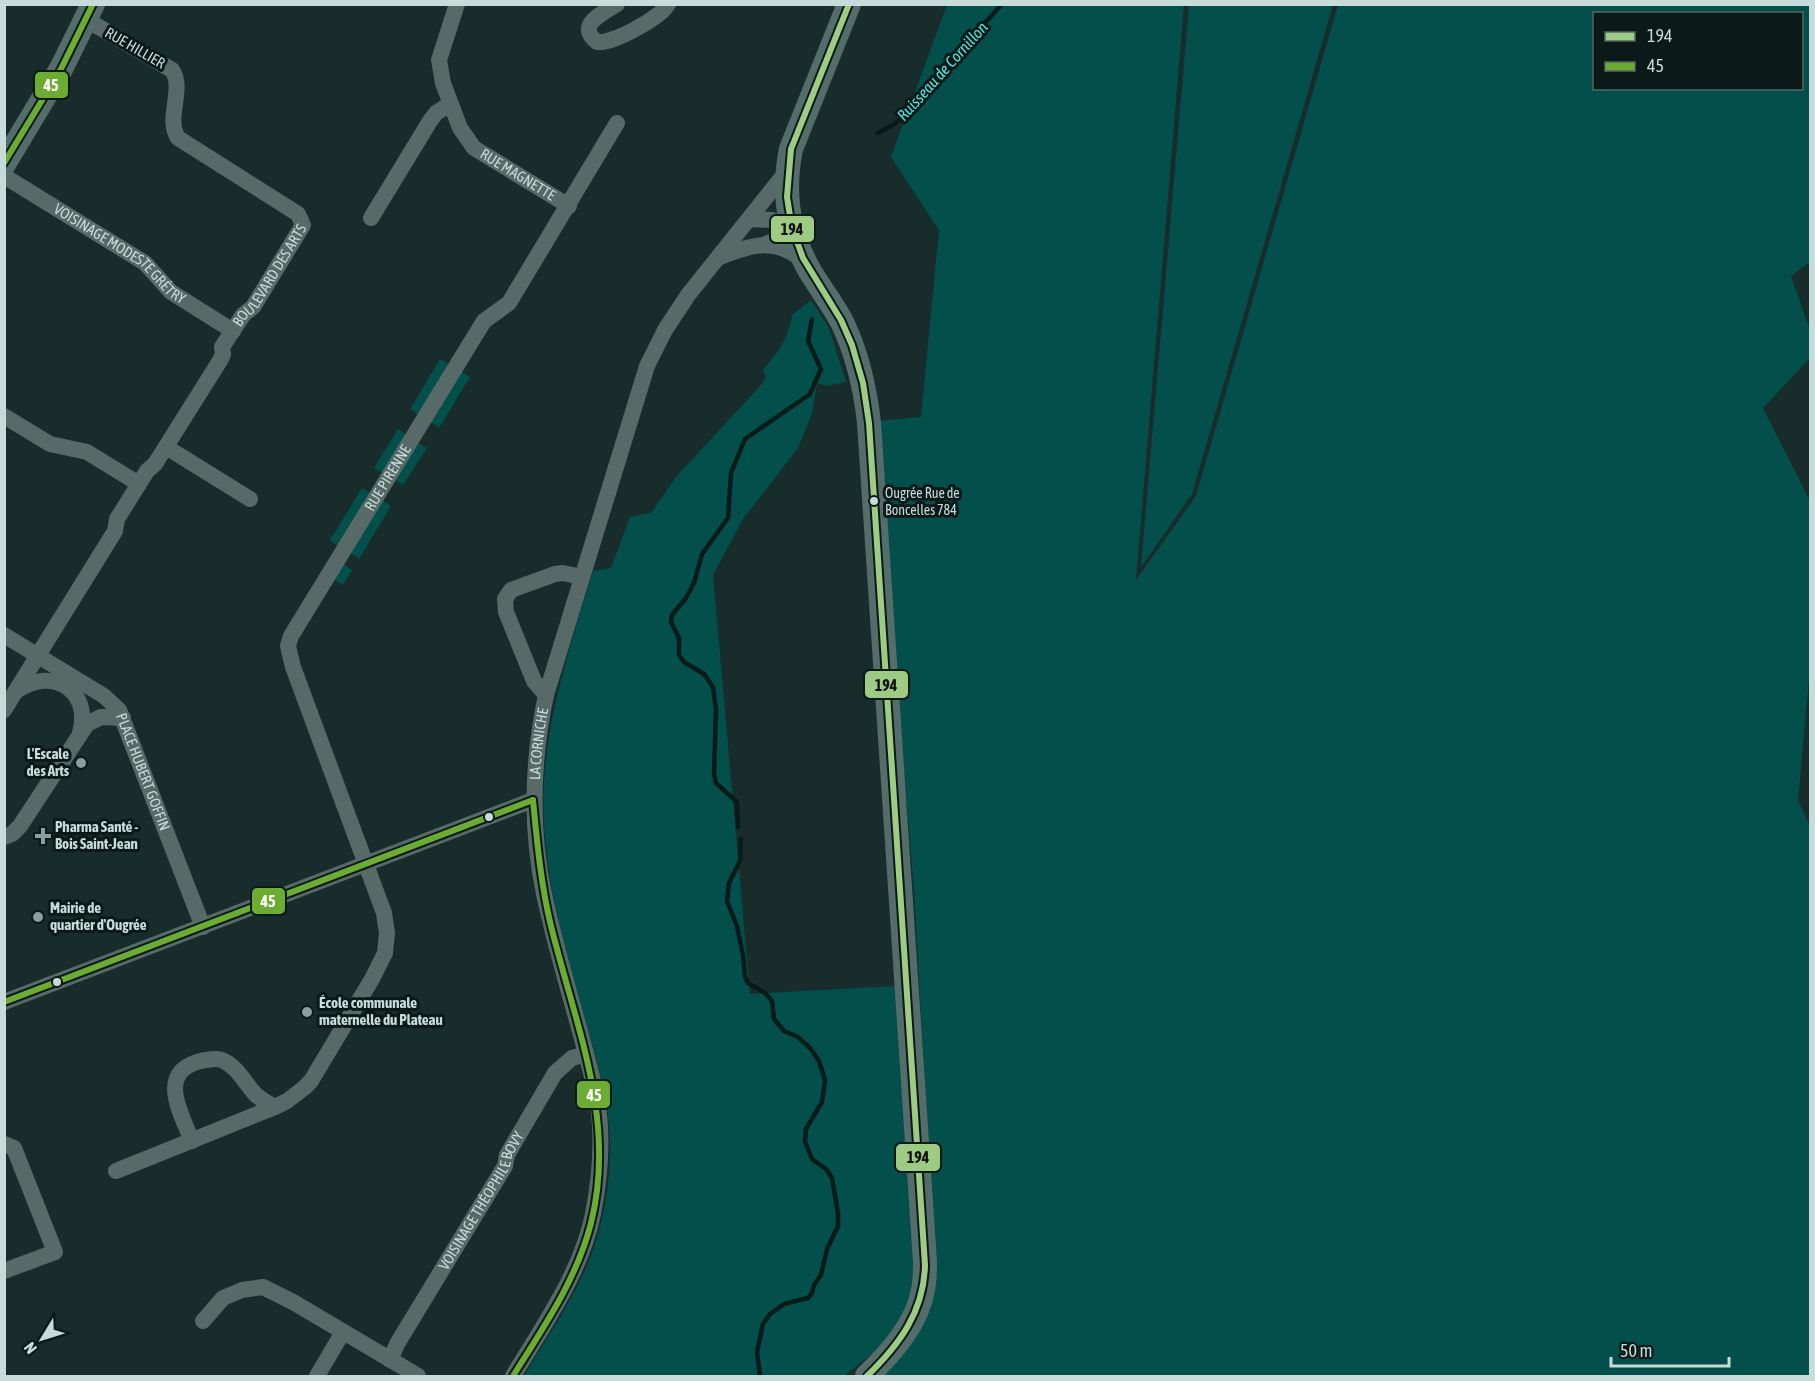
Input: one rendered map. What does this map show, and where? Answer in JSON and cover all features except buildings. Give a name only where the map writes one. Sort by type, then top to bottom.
[{"type":"main road","points":[[849,4],[795,136],[787,171],[786,198],[791,228],[806,263],[841,321],[854,352],[866,391],[925,1262],[923,1291],[917,1311],[886,1359],[867,1377]]},
{"type":"main road","points":[[5,164],[61,69],[90,12]]},
{"type":"street","name":"RUE MAGNETTE","points":[[457,4],[439,60],[450,104],[466,138],[474,148],[569,207]]},
{"type":"street","points":[[617,4],[591,22],[588,28],[597,42],[612,41],[662,13],[668,4]]},
{"type":"street","name":"RUE HILLIER","points":[[90,12],[172,70],[176,75],[176,81]]},
{"type":"street","name":"BOULEVARD DES ARTS","points":[[4,710],[110,538],[117,525],[117,519],[147,471],[156,464],[221,359],[222,347],[243,315],[253,307],[301,230],[302,221],[298,214],[178,138],[173,127],[176,81]]},
{"type":"street","points":[[371,218],[436,113],[450,104]]},
{"type":"street","name":"RUE PIRENNE","points":[[116,1171],[275,1107],[296,1095],[310,1081],[372,979],[385,953],[387,933],[384,913],[293,667],[288,646],[291,636],[484,321],[509,303],[569,207],[617,123]]},
{"type":"street","name":"VOISINAGE MODESTE GRÉTRY","points":[[5,164],[145,263],[171,292],[233,332]]},
{"type":"street","name":"LA CORNICHE","points":[[513,1377],[567,1282],[584,1245],[593,1214],[601,1159],[600,1127],[594,1084],[543,891],[533,801],[539,728],[546,695],[646,366],[678,309],[787,171]]},
{"type":"street","points":[[719,257],[748,246],[766,244],[776,240],[791,228],[772,220],[749,219]]},
{"type":"street","points":[[766,244],[792,253],[806,263]]},
{"type":"street","points":[[4,416],[50,444],[87,452],[139,484]]},
{"type":"street","points":[[166,447],[250,499]]},
{"type":"street","name":"LA CORNICHE","points":[[546,695],[534,681],[506,612],[505,599],[511,590],[555,574],[563,573],[582,577]]},
{"type":"street","name":"PLACE HUBERT GOFFIN","points":[[4,635],[108,699],[119,710],[202,927]]},
{"type":"street","points":[[16,692],[40,680],[55,680],[65,685],[79,702],[83,718],[80,733]]},
{"type":"street","points":[[4,837],[12,834],[20,826],[80,733],[93,719],[107,716],[123,718]]},
{"type":"street","points":[[4,1002],[533,801]]},
{"type":"street","name":"VOISINAGE THÉOPHILE BOVY","points":[[390,1360],[397,1344],[505,1166],[507,1155],[555,1073],[572,1058],[586,1054]]},
{"type":"street","points":[[192,1141],[174,1095],[178,1076],[192,1064],[222,1059],[232,1066],[257,1096],[275,1107]]},
{"type":"street","points":[[4,1144],[14,1148],[55,1252],[4,1271]]},
{"type":"street","points":[[202,1321],[223,1298],[253,1287],[263,1287],[293,1302],[418,1377]]},
{"type":"street","points":[[317,1377],[343,1332]]},
{"type":"shaded area","points":[[947,5],[1184,5],[1136,580],[1196,496],[1338,5],[1810,5],[1810,262],[1791,276],[1810,330],[1810,358],[1763,408],[1810,501],[1810,668],[1798,800],[1810,827],[1810,1376],[883,1376],[934,1244],[914,890],[875,421],[921,417],[939,230],[891,157]]},
{"type":"shaded area","points":[[1189,5],[1333,5],[1192,494],[1141,567]]},
{"type":"shaded area","points":[[811,300],[829,328],[846,382],[827,386],[817,383],[812,413],[798,448],[743,519],[713,575],[750,994],[897,986],[917,1258],[913,1299],[883,1345],[844,1376],[524,1376],[564,1310],[590,1259],[605,1207],[609,1172],[610,1136],[604,1092],[561,931],[551,884],[545,837],[543,803],[545,769],[549,735],[564,669],[593,571],[611,568],[630,517],[651,513],[676,477],[761,385],[766,377],[763,370],[782,345],[792,315]]},
{"type":"shaded area","points":[[440,359],[450,365],[419,415],[410,409]]},
{"type":"shaded area","points":[[460,371],[470,377],[439,428],[430,421]]},
{"type":"shaded area","points":[[398,429],[407,435],[384,473],[374,468]]},
{"type":"shaded area","points":[[417,442],[427,448],[403,485],[394,479]]},
{"type":"shaded area","points":[[362,488],[372,494],[339,547],[330,540]]},
{"type":"shaded area","points":[[382,500],[391,506],[359,559],[349,552]]},
{"type":"shaded area","points":[[342,563],[352,570],[343,585],[333,579]]},
{"type":"waterway","name":"Ruisseau de Cornillon","points":[[878,133],[896,123],[1002,4]]},
{"type":"waterway","name":"Ruisseau de Cornillon","points":[[738,827],[737,802],[716,783],[714,773],[716,710],[713,687],[704,674],[684,662],[679,655],[679,638],[671,622],[672,615],[686,598],[694,583],[702,554],[728,518],[731,473],[745,439],[810,394],[821,369],[808,341],[812,319]]},
{"type":"waterway","name":"Ruisseau de Cornillon","points":[[741,839],[740,861],[729,883],[727,901],[737,926],[745,976],[748,983],[764,992],[772,1001],[774,1019],[784,1031],[798,1037],[819,1061],[825,1080],[822,1102],[806,1129],[805,1142],[812,1159],[827,1170],[832,1178],[838,1213],[838,1226],[827,1249],[821,1275],[812,1293],[808,1298],[784,1304],[770,1314],[763,1324],[757,1352],[760,1376]]},
{"type":"transit line","name":"45","points":[[4,163],[61,69],[93,4]]},
{"type":"transit line","name":"194","points":[[849,4],[791,149],[787,197],[792,228],[803,258],[841,320],[852,345],[863,383],[869,423],[925,1265],[924,1282],[915,1313],[899,1340],[867,1376]]},
{"type":"transit line","name":"45","points":[[4,1002],[533,800]]},
{"type":"transit line","name":"45","points":[[513,1376],[558,1302],[577,1264],[591,1223],[598,1185],[599,1147],[590,1073],[551,926],[538,848],[533,800]]},
{"type":"place","name":"Ougrée Rue de Boncelles 784","points":[[874,501]]},
{"type":"place","name":"L'Escale des Arts","points":[[81,763]]},
{"type":"place","name":"Pharma Santé - Bois Saint-Jean","points":[[43,836]]},
{"type":"place","name":"Mairie de quartier d'Ougrée","points":[[38,917]]},
{"type":"place","name":"École communale maternelle du Plateau","points":[[307,1012]]}]
